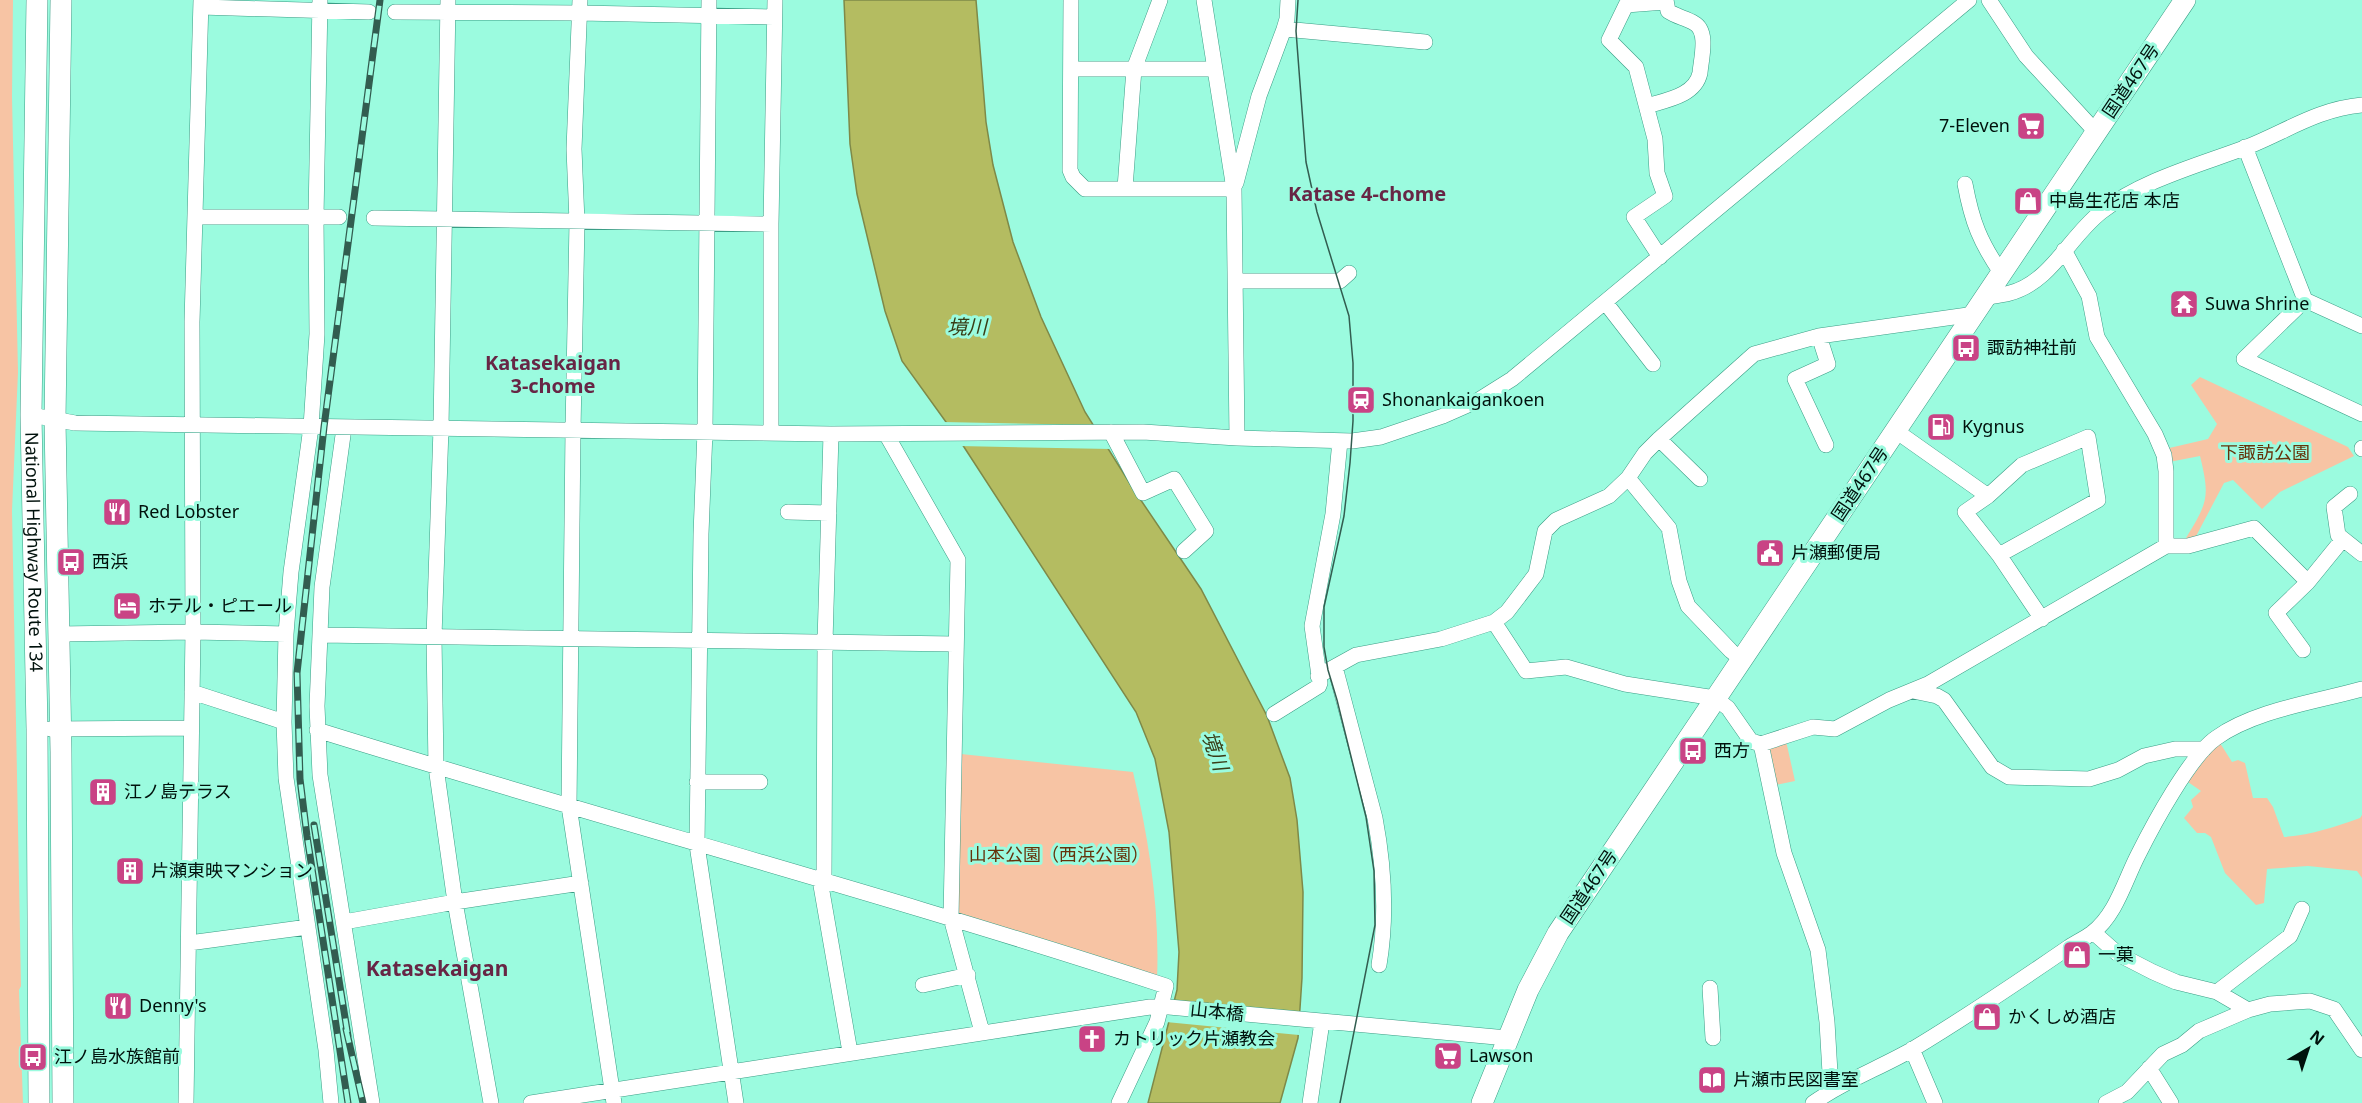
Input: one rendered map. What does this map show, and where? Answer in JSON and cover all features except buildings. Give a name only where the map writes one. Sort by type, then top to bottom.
[{"type":"highway","name":"National Highway Route 134","points":[[37,0],[31,415],[37,729],[39,1103]]},
{"type":"highway","name":"National Highway Route 134","points":[[61,0],[55,420],[61,729],[63,1103]]},
{"type":"highway","name":"国道467号","points":[[1482,1103],[1528,990],[1558,933],[2185,0]]},
{"type":"street","points":[[771,433],[771,224],[775,0]]},
{"type":"street","points":[[1071,0],[1070,171],[1073,177],[1085,189],[1234,189]]},
{"type":"street","points":[[1125,188],[1134,69],[1160,0]]},
{"type":"street","points":[[1204,0],[1234,189],[1237,438]]},
{"type":"street","points":[[1234,189],[1259,96],[1287,19],[1288,0]]},
{"type":"street","points":[[31,415],[75,423],[831,434],[1143,432],[1237,438],[1361,440],[1405,430],[1477,401],[1512,380],[1969,0]]},
{"type":"street","points":[[1989,0],[2026,56],[2096,132]]},
{"type":"street","points":[[1647,106],[1688,92],[1699,78],[1700,73],[1703,35],[1695,23],[1668,11],[1665,1],[1626,5],[1609,40],[1636,67],[1655,139],[1657,173],[1665,196],[1634,217],[1660,257]]},
{"type":"street","points":[[186,1103],[193,632],[192,322],[201,4],[320,5],[369,12]]},
{"type":"street","points":[[320,5],[316,217],[317,334],[311,427],[291,572],[286,634],[284,722],[286,778],[326,1050],[331,1103]]},
{"type":"street","points":[[395,12],[447,6],[708,8],[774,18]]},
{"type":"street","points":[[447,6],[441,429],[434,637],[436,767],[455,902],[491,1103]]},
{"type":"street","points":[[580,7],[574,149],[578,222],[573,430],[570,806],[613,1097]]},
{"type":"street","points":[[708,8],[705,431],[697,845],[736,1103]]},
{"type":"street","points":[[1284,29],[1425,42]]},
{"type":"street","points":[[1071,69],[1214,69]]},
{"type":"street","points":[[1987,297],[2010,293],[2027,286],[2046,272],[2081,229],[2122,198],[2200,162],[2284,131],[2314,115],[2344,106],[2362,105]]},
{"type":"street","points":[[2245,147],[2305,300],[2362,326]]},
{"type":"street","points":[[1965,184],[1970,213],[1983,247],[2002,274]]},
{"type":"street","points":[[196,217],[339,217]]},
{"type":"street","points":[[374,218],[444,217],[578,222],[771,224]]},
{"type":"street","points":[[2064,250],[2089,296],[2097,337],[2155,434],[2164,455],[2166,546]]},
{"type":"street","points":[[1236,281],[1340,281],[1349,273]]},
{"type":"street","points":[[2305,300],[2244,359],[2362,414]]},
{"type":"street","points":[[1605,302],[1653,364]]},
{"type":"street","points":[[1318,676],[1350,657],[1362,653],[1441,639],[1494,622],[1507,612],[1536,574],[1545,531],[1556,520],[1609,496],[1628,478],[1659,439],[1754,354],[1819,336],[1975,314]]},
{"type":"street","points":[[1819,336],[1828,364],[1795,379],[1826,445]]},
{"type":"street","points":[[344,428],[322,587],[317,730],[320,775],[372,1103]]},
{"type":"street","points":[[1896,431],[1988,496]]},
{"type":"street","points":[[1104,432],[1143,494],[1174,479],[1206,531],[1184,551]]},
{"type":"street","points":[[831,434],[825,642],[822,880],[849,1052]]},
{"type":"street","points":[[886,434],[958,560],[951,918],[982,1032]]},
{"type":"street","points":[[1999,555],[2098,500],[2088,437],[2022,465],[1988,496],[1965,512],[1999,555],[2042,619]]},
{"type":"street","points":[[1659,439],[1700,479]]},
{"type":"street","points":[[1274,714],[1319,686],[1312,626],[1333,514],[1340,441]]},
{"type":"street","points":[[1628,478],[1669,528],[1678,580],[1688,606],[1731,651],[1742,659]]},
{"type":"street","points":[[2350,494],[2334,507],[2338,535],[2362,554]]},
{"type":"street","points":[[788,512],[829,513]]},
{"type":"street","points":[[1494,622],[1526,671],[1566,667],[1625,684],[1715,698],[1728,708],[1751,741],[1761,744],[1813,728],[1836,729],[1889,700],[1928,684],[2166,546],[2188,546],[2254,528],[2308,582]]},
{"type":"street","points":[[2303,650],[2276,614],[2308,582],[2343,538]]},
{"type":"street","points":[[59,634],[193,632],[286,634]]},
{"type":"street","points":[[320,635],[955,644]]},
{"type":"street","points":[[1335,667],[1375,818],[1379,842],[1384,933],[1379,965]]},
{"type":"street","points":[[1813,1103],[1831,1090],[1912,1049],[2024,980],[2093,932],[2105,921],[2112,909],[2170,798],[2204,749],[2214,739],[2253,719],[2362,689]]},
{"type":"street","points":[[1911,691],[1937,696],[1944,700],[1992,767],[2009,777],[2090,779],[2118,770],[2144,756],[2175,749],[2204,749]]},
{"type":"street","points":[[192,692],[284,722]]},
{"type":"street","points":[[37,729],[191,728]]},
{"type":"street","points":[[317,730],[697,845],[951,918],[1166,986],[1165,1007],[1119,1103]]},
{"type":"street","points":[[1761,744],[1784,853],[1818,950],[1827,1022],[1831,1090]]},
{"type":"street","points":[[697,782],[760,782]]},
{"type":"street","points":[[344,922],[581,883]]},
{"type":"street","points":[[2217,992],[2290,936],[2302,909]]},
{"type":"street","points":[[189,943],[308,927]]},
{"type":"street","points":[[2093,932],[2118,954],[2152,972],[2176,982],[2217,992],[2248,1010]]},
{"type":"street","points":[[923,985],[968,975]]},
{"type":"street","points":[[1710,988],[1713,1038]]},
{"type":"street","points":[[2106,1103],[2127,1092],[2163,1054],[2182,1045],[2199,1031],[2248,1010],[2288,1001],[2310,1001],[2334,1009],[2362,1050]]},
{"type":"street","name":"山本橋","points":[[531,1103],[613,1097],[731,1072],[849,1052],[1165,1007],[1508,1038]]},
{"type":"street","points":[[1142,1079],[1157,1022]]},
{"type":"street","points":[[1310,1103],[1322,1022]]},
{"type":"street","points":[[1912,1049],[1935,1103]]},
{"type":"street","points":[[2149,1068],[2171,1103]]},
{"type":"green space","points":[[0,0],[13,0],[12,97],[18,372],[12,511],[21,986],[19,990],[23,1103],[0,1103]]},
{"type":"green space","name":"下諏訪公園","points":[[2200,377],[2348,447],[2354,456],[2280,492],[2262,509],[2233,480],[2224,483],[2193,542],[2186,538],[2203,507],[2206,490],[2200,456],[2169,462],[2165,449],[2208,439],[2217,424],[2191,385]]},
{"type":"green space","points":[[1786,741],[1795,781],[1775,785],[1767,751],[1770,745]]},
{"type":"green space","points":[[2220,743],[2232,762],[2238,760],[2245,763],[2253,798],[2267,798],[2273,807],[2284,837],[2323,830],[2360,818],[2362,815],[2362,878],[2357,871],[2308,866],[2267,869],[2264,903],[2256,905],[2225,873],[2211,837],[2205,833],[2197,833],[2184,818],[2193,807],[2191,800],[2201,791],[2188,782],[2213,748]]},
{"type":"green space","name":"山本公園（西浜公園）","points":[[961,754],[1133,772],[1152,875],[1157,927],[1157,979],[955,915]]},
{"type":"water","name":"境川","points":[[844,0],[976,0],[986,122],[993,165],[1013,242],[1041,317],[1085,412],[1201,589],[1267,716],[1290,778],[1297,820],[1303,892],[1302,978],[1298,1038],[1280,1103],[1148,1103],[1177,990],[1179,952],[1169,832],[1155,759],[1136,712],[964,447],[902,361],[885,311],[857,194],[850,144]]},
{"type":"pier","points":[[942,422],[1095,425],[1111,449],[959,446]]},
{"type":"pier","points":[[1171,1000],[1302,1013],[1299,1035],[1166,1022]]},
{"type":"tram line","points":[[1298,0],[1296,31],[1306,162],[1317,212],[1349,316],[1353,363],[1350,463],[1344,516],[1324,607],[1324,647],[1366,817],[1374,871],[1375,925],[1340,1103]]},
{"type":"railway","points":[[348,1103],[300,779],[297,673],[324,427],[380,0]]},
{"type":"railway","points":[[314,825],[348,1036]]},
{"type":"railway","points":[[346,1029],[363,1103]]},
{"type":"place","name":"7-Eleven","points":[[2031,126]]},
{"type":"place","name":"中島生花店 本店","points":[[2028,201]]},
{"type":"place","name":"Suwa Shrine","points":[[2184,304]]},
{"type":"place","name":"諏訪神社前","points":[[1966,348]]},
{"type":"place","name":"Shonankaigankoen","points":[[1361,400]]},
{"type":"place","name":"Kygnus","points":[[1941,427]]},
{"type":"place","name":"Red Lobster","points":[[117,512]]},
{"type":"place","name":"片瀬郵便局","points":[[1770,553]]},
{"type":"place","name":"西浜","points":[[71,562]]},
{"type":"place","name":"ホテル・ピエール","points":[[127,606]]},
{"type":"place","name":"西方","points":[[1693,751]]},
{"type":"place","name":"江ノ島テラス","points":[[103,792]]},
{"type":"place","name":"片瀬東映マンション","points":[[130,871]]},
{"type":"place","name":"一菓","points":[[2077,955]]},
{"type":"place","name":"Denny's","points":[[118,1006]]},
{"type":"place","name":"かくしめ酒店","points":[[1987,1017]]},
{"type":"place","name":"カトリック片瀬教会","points":[[1092,1039]]},
{"type":"place","name":"Lawson","points":[[1448,1056]]},
{"type":"place","name":"江ノ島水族館前","points":[[33,1057]]},
{"type":"place","name":"片瀬市民図書室","points":[[1712,1080]]},
{"type":"district","name":"Katase 4-chome","points":[[1367,194]]},
{"type":"district","name":"Katasekaigan 3-chome","points":[[553,374]]},
{"type":"district","name":"Katasekaigan","points":[[437,969]]}]
